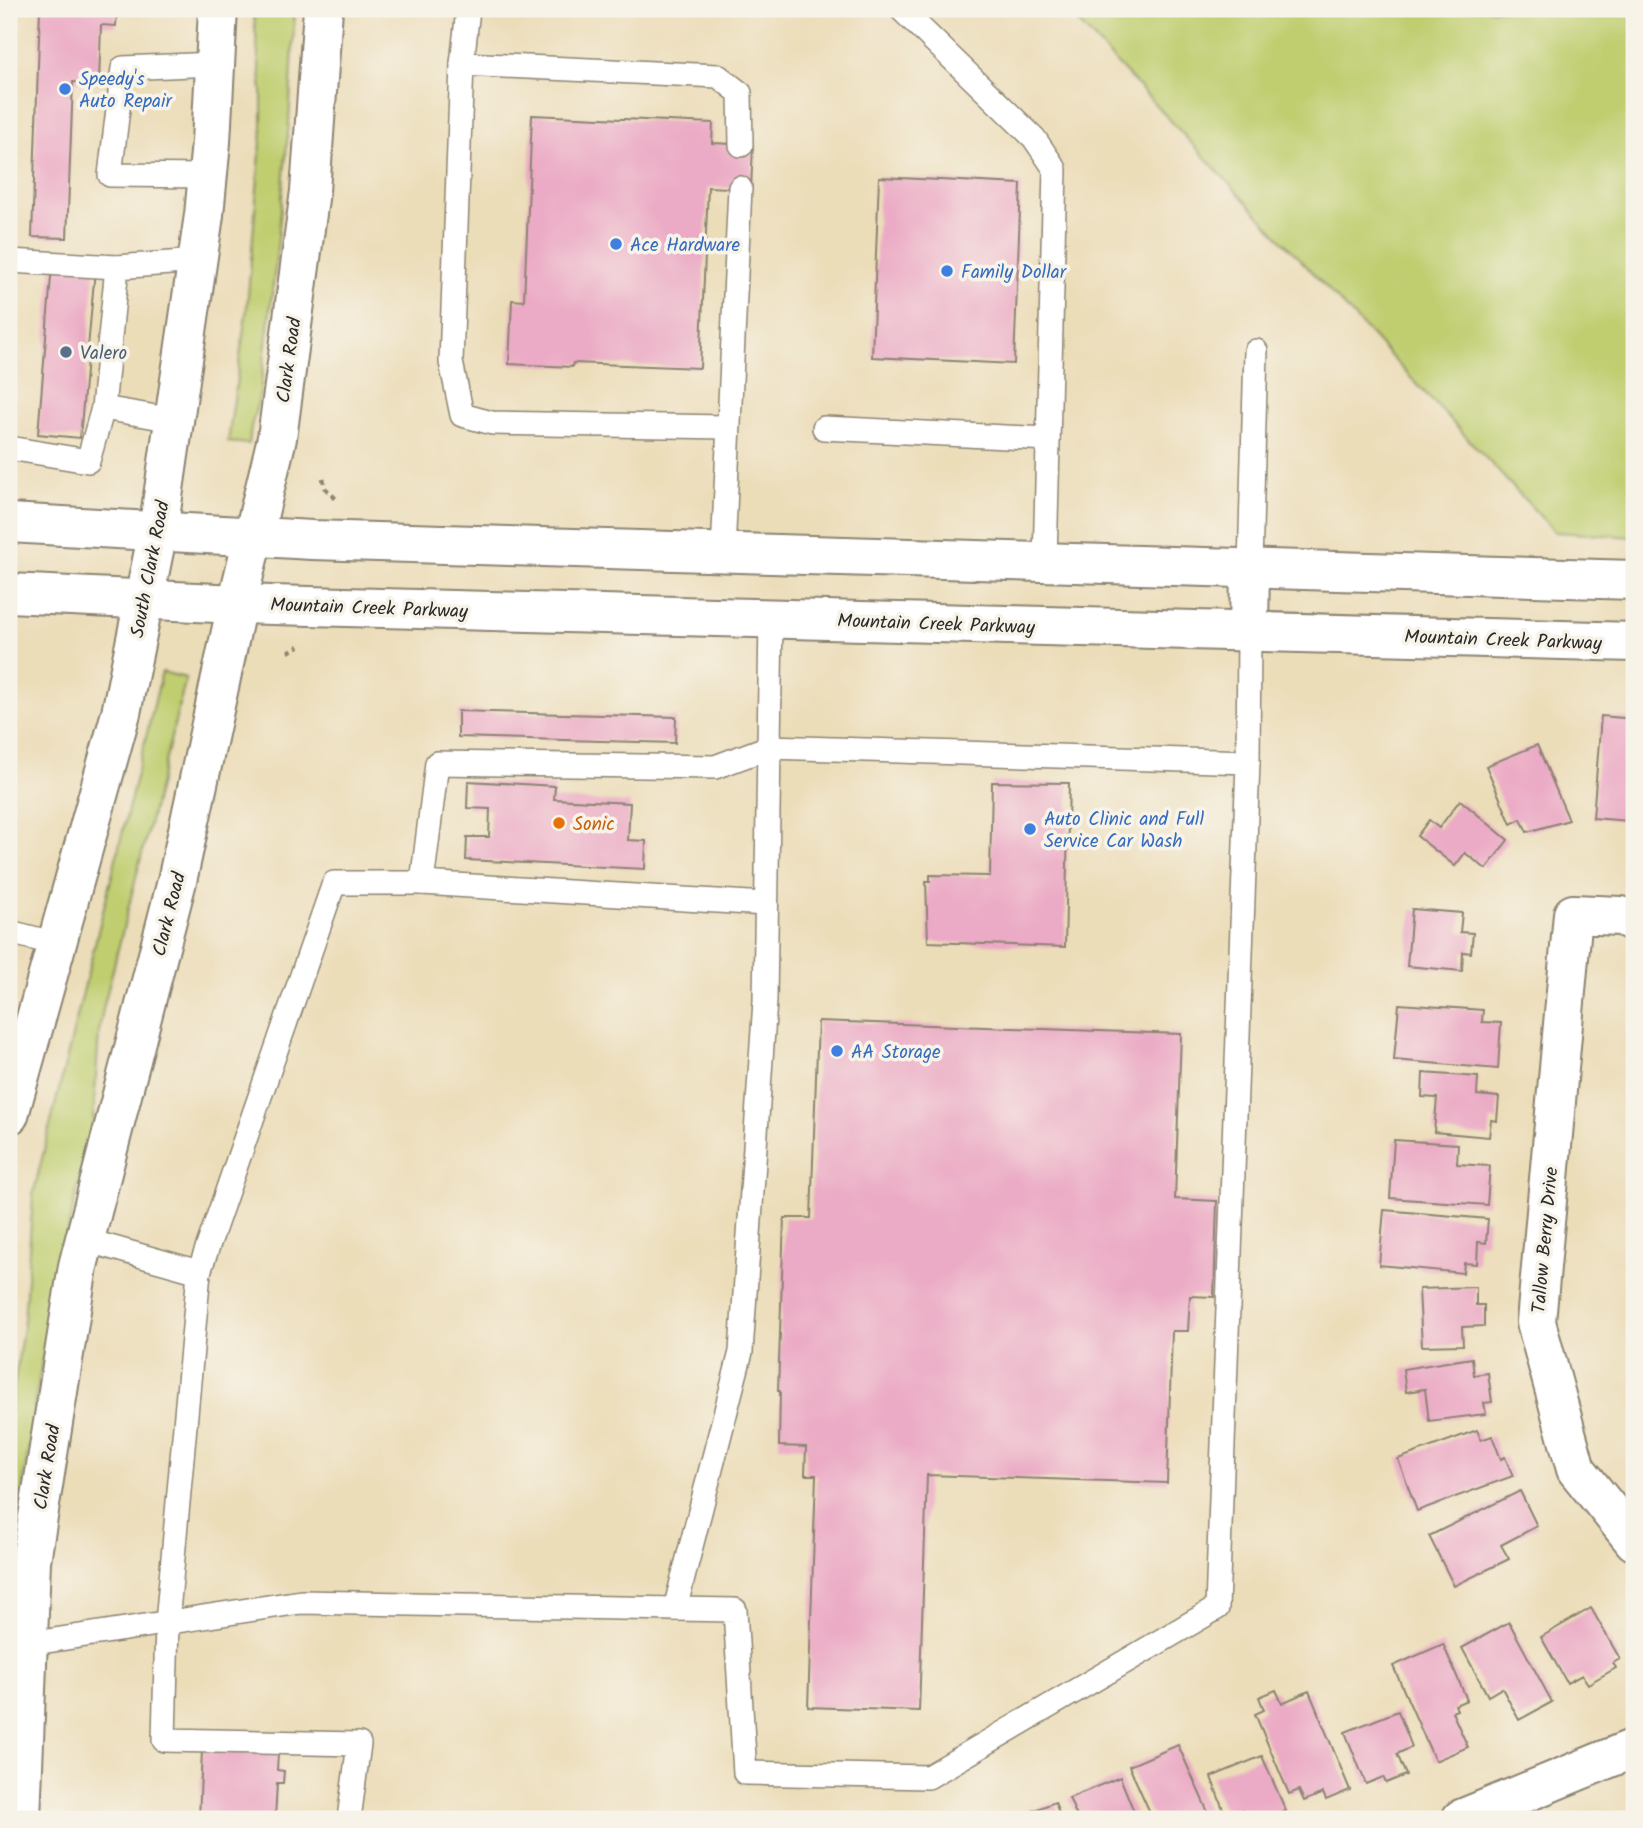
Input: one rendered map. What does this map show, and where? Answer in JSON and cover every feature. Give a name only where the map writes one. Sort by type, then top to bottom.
[{"type":"main road","name":"South Clark Road","points":[[9,1115],[121,713],[158,531],[208,176],[218,9]]},
{"type":"main road","name":"Clark Road","points":[[20,1819],[18,1644],[78,1266],[177,881],[237,604],[277,438],[310,191],[323,9]]},
{"type":"main road","points":[[9,523],[253,537],[1634,580]]},
{"type":"main road","points":[[1250,566],[1250,632]]},
{"type":"main road","name":"Mountain Creek Parkway","points":[[9,593],[237,604],[1634,642]]},
{"type":"main road","name":"Tallow Berry Drive","points":[[1634,922],[1622,916],[1573,914],[1536,1322],[1576,1469],[1634,1541]]},
{"type":"main road","points":[[1461,1819],[1634,1748]]},
{"type":"lane","points":[[468,9],[462,64],[452,362],[462,415],[492,423],[727,427]]},
{"type":"lane","points":[[901,9],[1034,138],[1055,169],[1045,562]]},
{"type":"lane","points":[[208,176],[110,175],[123,68],[214,64]]},
{"type":"lane","points":[[462,64],[718,76],[740,93],[741,145]]},
{"type":"lane","points":[[723,553],[740,188]]},
{"type":"lane","points":[[9,261],[117,267],[197,261]]},
{"type":"lane","points":[[9,448],[88,461],[103,408],[117,267]]},
{"type":"lane","points":[[1250,566],[1256,351]]},
{"type":"lane","points":[[103,408],[174,420]]},
{"type":"lane","points":[[824,429],[1048,439]]},
{"type":"lane","points":[[675,1609],[741,1352],[765,1001],[771,619]]},
{"type":"lane","points":[[18,1644],[301,1602],[735,1610],[745,1773],[928,1777],[1217,1608],[1248,762],[1250,632]]},
{"type":"lane","points":[[422,883],[438,763],[715,767],[769,747],[1248,762]]},
{"type":"lane","points":[[349,1819],[359,1744],[164,1740],[167,1623],[199,1272],[334,884],[422,883],[766,904]]},
{"type":"lane","points":[[9,932],[57,944]]},
{"type":"lane","points":[[85,1240],[199,1272]]},
{"type":"green space","points":[[253,9],[295,9],[289,122],[276,261],[260,394],[249,444],[228,442],[247,307],[262,130],[262,91]]},
{"type":"green space","points":[[1066,9],[1634,9],[1634,537],[1555,532]]},
{"type":"green space","points":[[162,672],[186,678],[103,1009],[93,1123],[58,1273],[35,1401],[14,1551],[9,1551],[9,1419],[24,1321],[33,1195]]},
{"type":"building","points":[[40,9],[117,9],[116,26],[101,25],[99,83],[73,82],[67,238],[32,237]]},
{"type":"building","name":"Ace Hardware","points":[[532,115],[713,123],[712,143],[753,145],[751,189],[708,187],[700,368],[573,363],[572,367],[509,364],[512,300],[524,301]]},
{"type":"building","name":"Family Dollar","points":[[879,177],[1021,184],[1014,364],[872,357]]},
{"type":"building","name":"Valero","points":[[52,265],[95,269],[80,438],[38,434]]},
{"type":"building","points":[[458,711],[676,717],[675,743],[458,737]]},
{"type":"building","points":[[1601,716],[1634,719],[1634,781],[1631,785],[1629,821],[1593,818]]},
{"type":"building","points":[[1537,745],[1569,820],[1527,832],[1521,819],[1511,824],[1486,766]]},
{"type":"building","name":"Sonic","points":[[468,781],[555,786],[554,799],[630,803],[628,840],[646,841],[645,869],[466,860],[467,837],[489,837],[490,809],[467,808]]},
{"type":"building","name":"Auto Clinic and Full Service Car Wash","points":[[992,782],[1069,783],[1065,947],[928,942],[926,881],[930,881],[930,875],[990,876]]},
{"type":"building","points":[[1460,800],[1508,840],[1486,869],[1465,853],[1455,866],[1417,836],[1429,820],[1439,828]]},
{"type":"building","points":[[1412,909],[1462,913],[1460,932],[1473,933],[1471,953],[1463,952],[1462,971],[1407,966]]},
{"type":"building","points":[[1399,1004],[1483,1010],[1482,1022],[1501,1023],[1498,1069],[1394,1060]]},
{"type":"building","points":[[818,1021],[1181,1034],[1175,1199],[1217,1201],[1214,1297],[1190,1296],[1188,1331],[1172,1331],[1167,1483],[927,1475],[919,1711],[808,1707],[816,1475],[805,1475],[806,1447],[779,1446],[778,1391],[784,1218],[811,1218]]},
{"type":"building","points":[[1423,1073],[1478,1077],[1477,1095],[1499,1097],[1497,1121],[1491,1120],[1489,1137],[1434,1132],[1437,1098],[1422,1097]]},
{"type":"building","points":[[1394,1140],[1458,1144],[1457,1164],[1490,1166],[1487,1205],[1390,1198]]},
{"type":"building","points":[[1384,1210],[1488,1219],[1486,1243],[1478,1242],[1477,1264],[1464,1263],[1463,1273],[1379,1265]]},
{"type":"building","points":[[1476,1287],[1476,1305],[1484,1305],[1484,1326],[1462,1327],[1463,1345],[1422,1346],[1419,1289]]},
{"type":"building","points":[[1472,1358],[1474,1375],[1488,1373],[1492,1402],[1484,1403],[1486,1414],[1429,1421],[1425,1389],[1406,1392],[1403,1369]]},
{"type":"building","points":[[1477,1430],[1481,1440],[1492,1436],[1501,1459],[1505,1457],[1513,1476],[1417,1511],[1398,1459]]},
{"type":"building","points":[[1520,1491],[1537,1526],[1501,1545],[1509,1559],[1454,1586],[1429,1536]]},
{"type":"building","points":[[1591,1608],[1620,1659],[1613,1663],[1616,1668],[1588,1684],[1582,1675],[1567,1683],[1541,1637]]},
{"type":"building","points":[[1509,1622],[1552,1702],[1519,1720],[1502,1688],[1488,1696],[1462,1648]]},
{"type":"building","points":[[1443,1644],[1467,1700],[1455,1705],[1457,1710],[1452,1712],[1468,1747],[1435,1761],[1393,1666]]},
{"type":"building","points":[[1276,1690],[1282,1703],[1309,1691],[1350,1790],[1326,1800],[1323,1793],[1304,1801],[1299,1790],[1289,1794],[1255,1714],[1264,1710],[1259,1697]]},
{"type":"building","points":[[1398,1711],[1412,1747],[1397,1754],[1406,1775],[1386,1783],[1383,1777],[1366,1784],[1345,1732]]},
{"type":"building","points":[[1178,1745],[1211,1819],[1153,1819],[1129,1766]]},
{"type":"building","points":[[202,1750],[278,1754],[277,1770],[284,1771],[283,1783],[277,1783],[275,1819],[199,1819]]},
{"type":"building","points":[[1262,1756],[1286,1811],[1271,1817],[1272,1819],[1246,1819],[1242,1810],[1226,1817],[1211,1777]]},
{"type":"building","points":[[1120,1777],[1137,1819],[1078,1819],[1069,1798]]},
{"type":"building","points":[[1055,1802],[1061,1819],[1012,1819]]},
{"type":"place","name":"Speedy's Auto Repair","points":[[65,89]]},
{"type":"place","name":"Ace Hardware","points":[[616,244]]},
{"type":"place","name":"Family Dollar","points":[[947,271]]},
{"type":"place","name":"Valero","points":[[66,352]]},
{"type":"place","name":"Sonic","points":[[559,823]]},
{"type":"place","name":"Auto Clinic and Full Service Car Wash","points":[[1030,829]]},
{"type":"place","name":"AA Storage","points":[[837,1051]]}]
